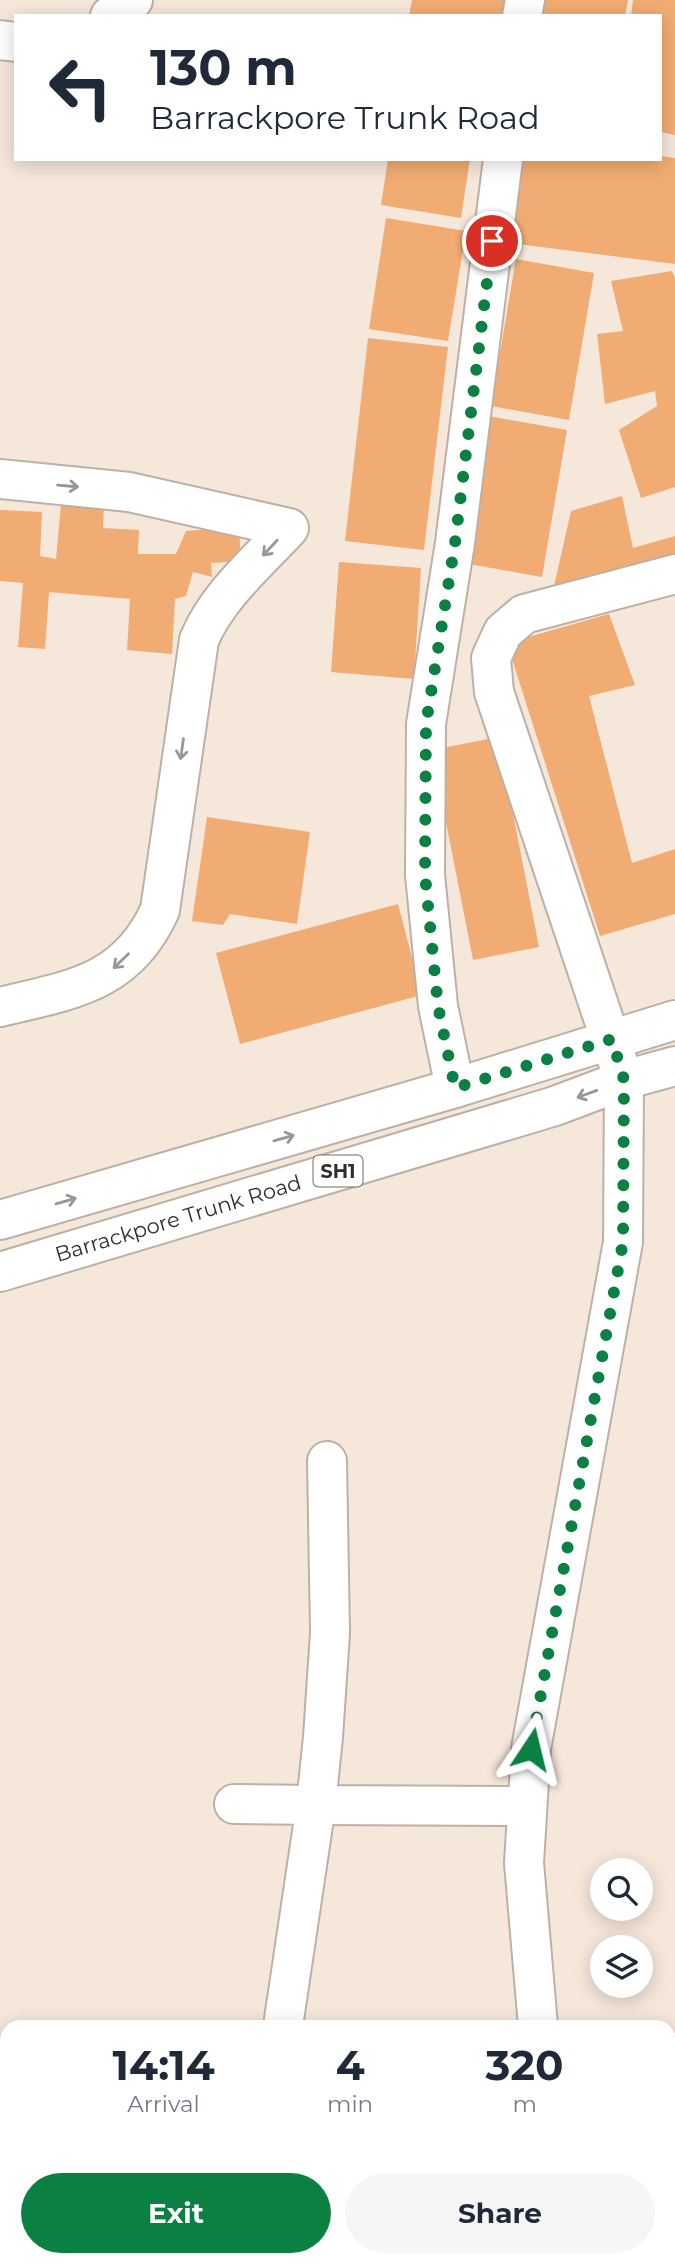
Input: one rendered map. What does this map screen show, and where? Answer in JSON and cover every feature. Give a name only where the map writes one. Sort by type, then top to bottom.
[{"type":"street","points":[[113,14],[133,0]]},
{"type":"street","points":[[455,1088],[438,1006],[425,875],[426,724],[455,543],[503,161]]},
{"type":"street","points":[[0,480],[129,492],[289,528],[226,596],[207,621],[199,640],[160,910],[151,929],[114,969],[98,980],[78,988],[0,1007]]},
{"type":"street","points":[[537,2020],[524,1863],[531,1749],[623,1242],[624,1080],[494,692],[491,658],[503,632],[524,614],[675,574]]},
{"type":"street","name":"SH1","points":[[0,1220],[455,1088],[675,1020]]},
{"type":"street","name":"Barrackpore Trunk Road","points":[[0,1272],[555,1106],[624,1080],[675,1066]]},
{"type":"street","points":[[284,2020],[324,1737],[330,1633],[327,1461]]},
{"type":"street","points":[[233,1804],[526,1806]]},
{"type":"building","points":[[412,0],[505,0],[503,14],[409,14]]},
{"type":"building","points":[[541,0],[628,0],[625,14],[539,14]]},
{"type":"building","points":[[633,0],[675,0],[675,135],[662,132],[662,14],[631,14]]},
{"type":"building","points":[[662,156],[675,158],[675,264],[510,243],[520,161],[662,161]]},
{"type":"building","points":[[388,161],[470,161],[461,218],[381,205]]},
{"type":"building","points":[[386,218],[466,231],[448,341],[369,329]]},
{"type":"building","points":[[516,259],[594,273],[569,420],[491,406]]},
{"type":"building","points":[[672,271],[675,278],[675,487],[641,498],[619,430],[657,406],[655,391],[605,404],[597,334],[623,331],[611,281]]},
{"type":"building","points":[[368,338],[448,347],[424,550],[345,541]]},
{"type":"building","points":[[488,416],[567,430],[542,577],[463,563]]},
{"type":"building","points":[[622,496],[633,548],[675,536],[675,557],[552,595],[571,511]]},
{"type":"building","points":[[61,505],[104,506],[103,528],[139,530],[138,554],[176,554],[186,531],[239,527],[241,561],[211,563],[212,577],[193,572],[186,596],[175,599],[172,654],[127,650],[130,599],[49,592],[45,649],[18,647],[23,583],[0,581],[0,510],[42,512],[40,556],[56,559]]},
{"type":"building","points":[[339,562],[421,568],[414,679],[331,672]]},
{"type":"building","points":[[609,614],[635,685],[589,696],[632,863],[675,849],[675,914],[600,936],[507,643]]},
{"type":"building","points":[[498,737],[539,947],[473,960],[432,750]]},
{"type":"building","points":[[207,817],[310,832],[297,924],[230,914],[223,925],[192,921]]},
{"type":"building","points":[[398,904],[422,995],[240,1044],[216,953]]},
{"type":"route","points":[[492,241],[455,543],[426,724],[425,875],[438,1006],[455,1088],[612,1039],[624,1080],[623,1242],[531,1749]]}]
